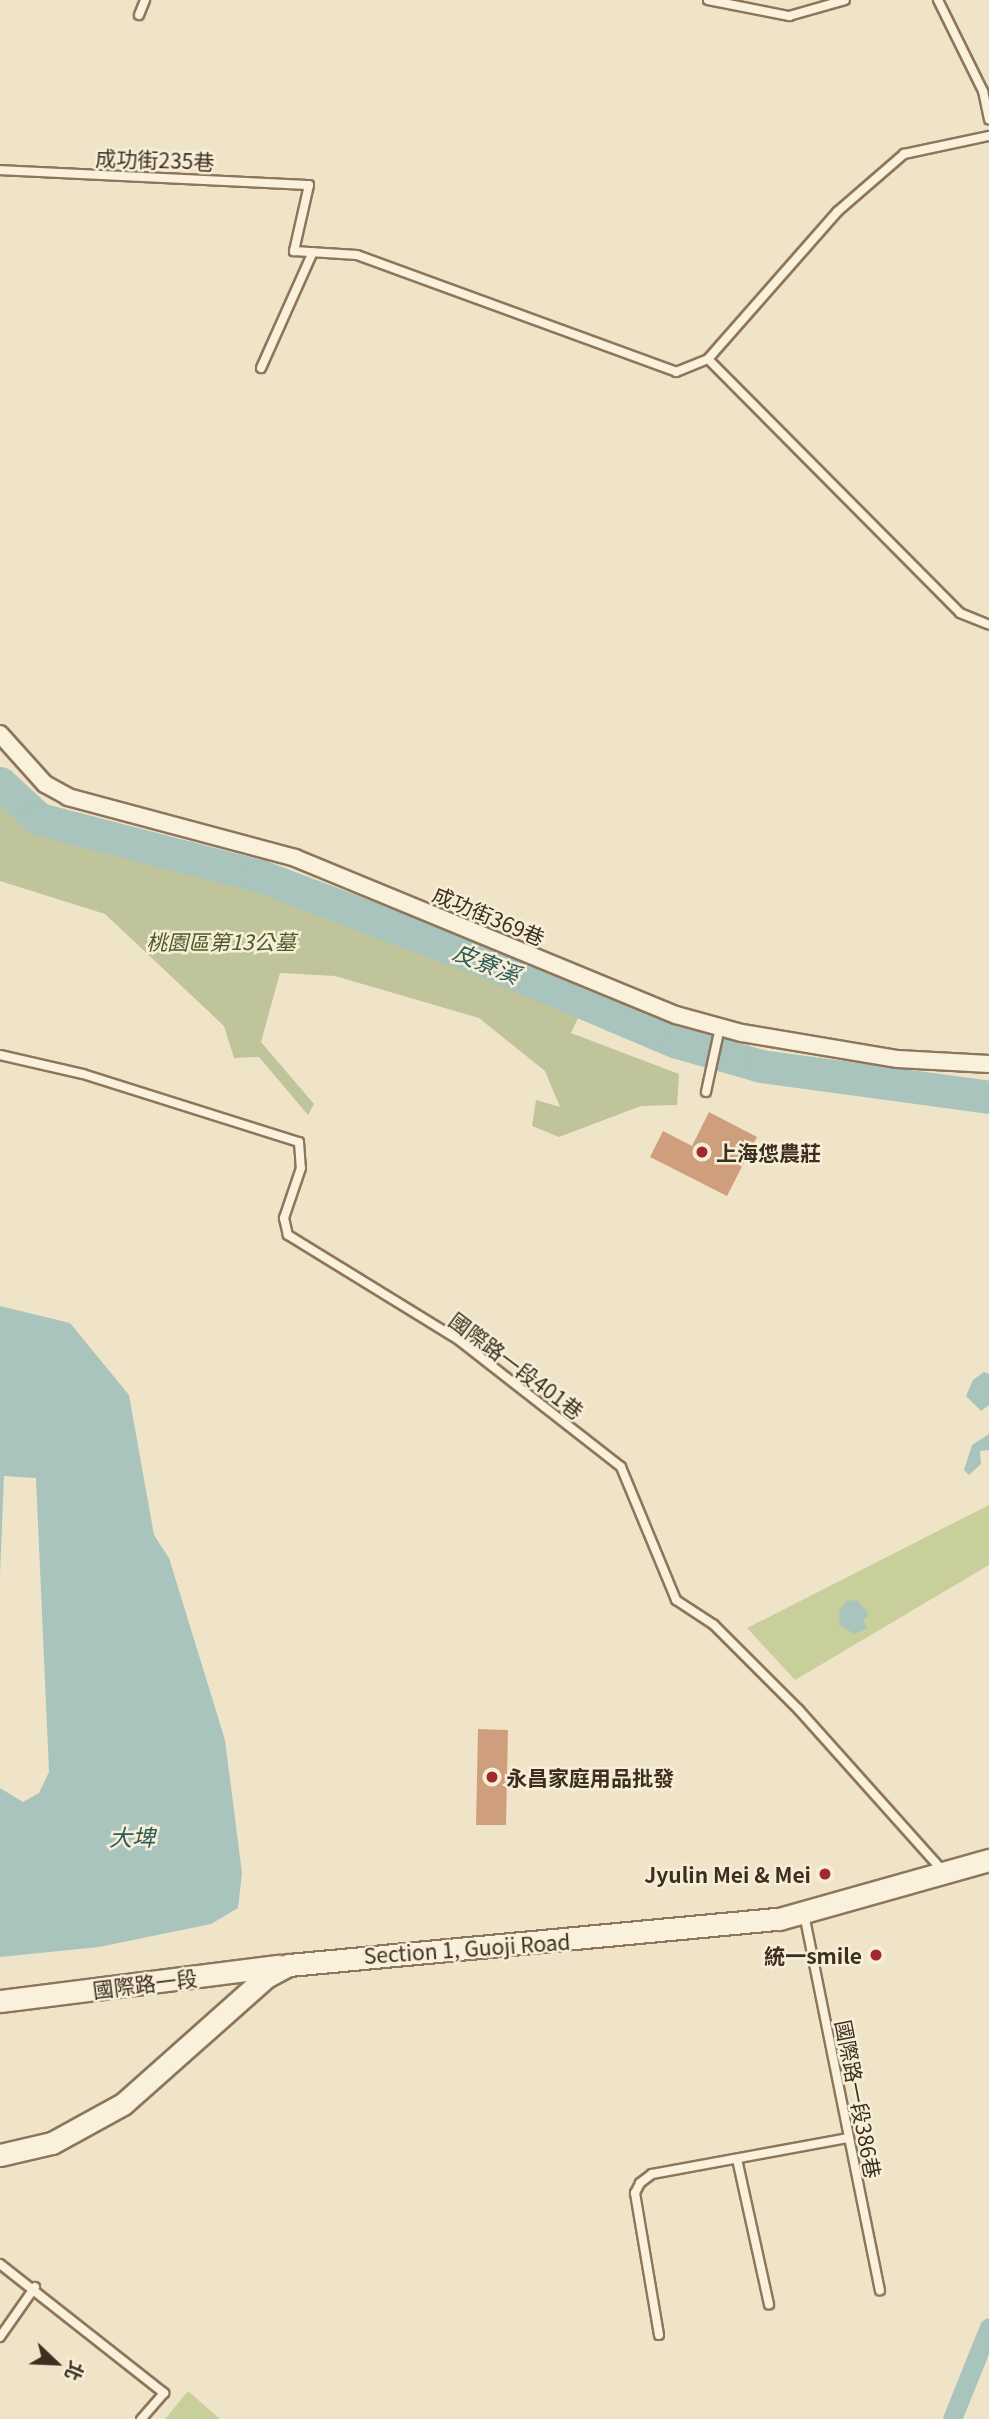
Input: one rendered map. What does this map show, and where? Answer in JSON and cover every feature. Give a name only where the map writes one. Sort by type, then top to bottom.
[{"type":"street","name":"成功街369巷","points":[[0,734],[45,784],[68,796],[295,858],[676,1015],[720,1028],[898,1059],[989,1064]]},
{"type":"street","name":"Section 1, Guoji Road","points":[[0,2155],[52,2143],[123,2104],[266,1977],[289,1965],[804,1914],[989,1860]]},
{"type":"street","name":"國際路一段","points":[[0,2001],[289,1965]]},
{"type":"lane","points":[[139,15],[145,0]]},
{"type":"lane","points":[[708,0],[789,16],[822,3],[845,0]]},
{"type":"lane","points":[[938,0],[983,91],[989,119]]},
{"type":"lane","points":[[261,368],[313,252],[357,255],[676,372],[708,359],[837,212],[904,154],[989,136]]},
{"type":"lane","name":"成功街235巷","points":[[0,170],[309,185],[294,251],[313,252]]},
{"type":"lane","points":[[708,359],[960,613],[989,625]]},
{"type":"lane","points":[[706,1092],[720,1028]]},
{"type":"lane","name":"國際路一段401巷","points":[[0,1055],[83,1074],[299,1142],[301,1168],[284,1218],[288,1235],[460,1341],[621,1467],[676,1600],[714,1625],[799,1710],[945,1873]]},
{"type":"lane","name":"國際路一段386巷","points":[[804,1914],[880,2290]]},
{"type":"lane","points":[[659,2335],[635,2193],[652,2174],[849,2138]]},
{"type":"lane","points":[[737,2159],[769,2305]]},
{"type":"lane","points":[[0,2264],[35,2287],[164,2393],[141,2419]]},
{"type":"lane","points":[[0,2337],[35,2287]]},
{"type":"green space","name":"桃園區第13公墓","points":[[0,805],[39,829],[261,885],[545,997],[580,1014],[571,1033],[679,1074],[677,1105],[641,1106],[559,1137],[532,1126],[536,1100],[560,1107],[545,1071],[479,1018],[335,976],[280,973],[261,1042],[314,1104],[308,1115],[259,1057],[234,1058],[224,1026],[105,914],[0,881]]},
{"type":"green space","points":[[989,1505],[989,1565],[795,1680],[747,1628]]},
{"type":"green space","points":[[188,2391],[220,2419],[165,2419]]},
{"type":"water","name":"大埤","points":[[0,1306],[70,1323],[129,1395],[154,1535],[169,1558],[225,1740],[242,1873],[238,1908],[211,1924],[99,1947],[0,1957],[0,1788],[23,1802],[39,1793],[49,1772],[36,1478],[4,1476],[0,1576]]},
{"type":"water","points":[[984,1372],[989,1374],[989,1405],[981,1411],[966,1396],[973,1380]]},
{"type":"water","points":[[989,1434],[989,1450],[980,1451],[981,1464],[969,1475],[964,1470],[972,1445]]},
{"type":"water","points":[[857,1600],[869,1614],[863,1620],[867,1628],[854,1634],[840,1625],[839,1612],[846,1601]]},
{"type":"building","name":"上海怹農莊","points":[[709,1112],[757,1137],[727,1196],[650,1157],[663,1131],[692,1146]]},
{"type":"building","name":"永昌家庭用品批發","points":[[478,1729],[508,1730],[506,1825],[476,1825]]},
{"type":"waterway","name":"皮寮溪","points":[[0,783],[39,819],[260,876],[485,961],[677,1042],[761,1066],[989,1097]]},
{"type":"waterway","points":[[952,2419],[989,2327]]},
{"type":"place","name":"上海怹農莊","points":[[702,1152]]},
{"type":"place","name":"永昌家庭用品批發","points":[[492,1777]]},
{"type":"place","name":"Jyulin Mei & Mei","points":[[825,1874]]},
{"type":"place","name":"統一smile","points":[[876,1955]]}]
